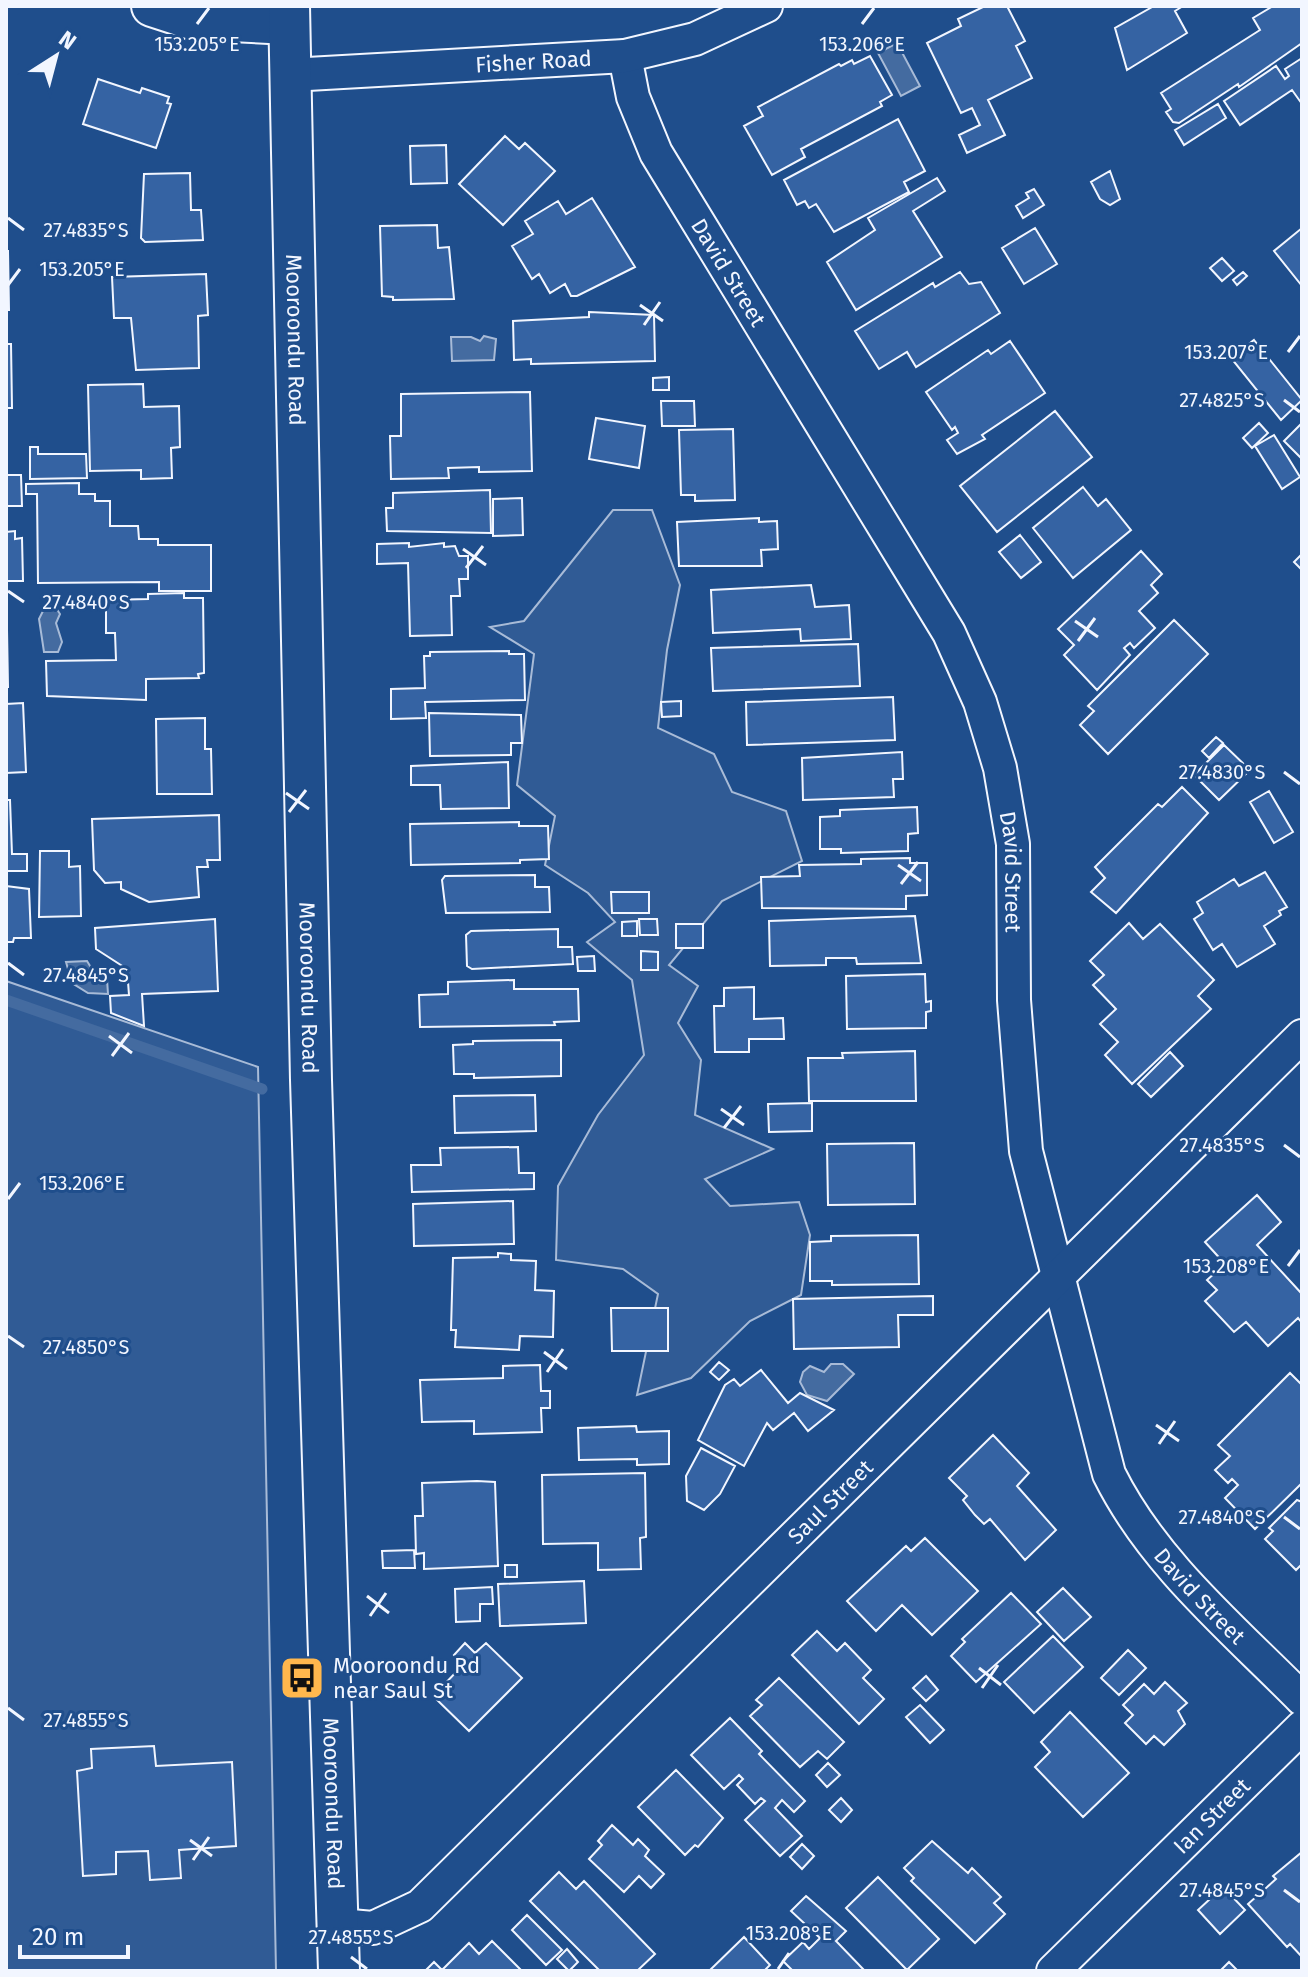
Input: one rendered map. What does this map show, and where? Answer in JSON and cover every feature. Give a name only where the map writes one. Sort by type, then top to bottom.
[{"type":"street","points":[[152,6],[192,19],[289,15]]},
{"type":"street","name":"Fisher Road","points":[[290,75],[625,56],[695,39],[766,6]]},
{"type":"street","name":"Mooroondu Road","points":[[289,15],[312,1096],[339,1971]]},
{"type":"street","name":"David Street","points":[[625,56],[633,97],[656,153],[949,633],[980,702],[1000,768],[1013,844],[1014,1000],[1026,1151],[1109,1474],[1127,1511],[1164,1559],[1302,1699]]},
{"type":"street","name":"Saul Street","points":[[339,1925],[373,1928],[420,1906],[1302,1036]]},
{"type":"street","name":"Ian Street","points":[[1053,1971],[1302,1727]]},
{"type":"shaded area","points":[[897,43],[920,86],[901,96],[878,53]]},
{"type":"shaded area","points":[[484,336],[496,339],[494,360],[452,361],[451,337],[471,337],[480,341]]},
{"type":"shaded area","points":[[613,510],[652,510],[680,585],[667,650],[658,728],[714,754],[732,792],[786,811],[802,861],[722,901],[669,965],[698,986],[678,1023],[701,1060],[695,1115],[773,1149],[705,1179],[730,1206],[799,1202],[810,1235],[801,1295],[750,1321],[691,1378],[637,1395],[658,1294],[623,1269],[556,1260],[558,1186],[598,1115],[644,1055],[632,980],[587,942],[615,922],[588,893],[545,865],[555,816],[517,785],[534,654],[490,627],[524,621]]},
{"type":"shaded area","points":[[54,605],[60,614],[56,623],[62,642],[58,652],[44,652],[39,619],[45,607]]},
{"type":"shaded area","points":[[87,961],[98,979],[107,979],[108,994],[88,993],[72,983],[66,962]]},
{"type":"shaded area","points":[[6,981],[258,1067],[276,1971],[6,1971]]},
{"type":"shaded area","points":[[831,1364],[843,1364],[854,1374],[827,1401],[807,1395],[800,1382],[803,1372],[810,1366],[824,1372]]},
{"type":"building","points":[[985,6],[1007,6],[1025,41],[1016,46],[1032,78],[988,100],[1005,135],[967,153],[959,135],[980,125],[972,108],[961,113],[927,43],[961,26],[958,19]]},
{"type":"building","points":[[1154,6],[1183,6],[1175,11],[1187,33],[1127,70],[1115,28]]},
{"type":"building","points":[[1273,6],[1302,6],[1302,43],[1239,87],[1238,84],[1179,123],[1173,122],[1166,112],[1171,109],[1161,93],[1260,30],[1253,18]]},
{"type":"building","points":[[870,56],[892,95],[880,102],[882,106],[801,149],[805,157],[772,175],[744,126],[763,116],[758,107],[839,64],[841,66],[852,60],[854,64]]},
{"type":"building","points":[[1302,58],[1302,104],[1292,90],[1240,125],[1224,101],[1276,66],[1285,79],[1289,76],[1285,69]]},
{"type":"building","points":[[98,79],[140,93],[142,88],[169,97],[167,103],[171,104],[156,148],[83,124]]},
{"type":"building","points":[[1218,104],[1226,118],[1184,145],[1175,130]]},
{"type":"building","points":[[898,119],[925,171],[904,182],[909,192],[834,232],[816,204],[809,208],[805,201],[797,205],[784,180]]},
{"type":"building","points":[[505,136],[519,149],[525,143],[555,171],[503,225],[459,184]]},
{"type":"building","points":[[446,145],[447,183],[411,184],[410,146]]},
{"type":"building","points":[[1110,171],[1120,199],[1110,205],[1100,199],[1091,182]]},
{"type":"building","points":[[190,173],[191,210],[201,210],[203,240],[145,242],[141,238],[144,174]]},
{"type":"building","points":[[937,178],[945,191],[913,211],[942,257],[856,310],[827,262],[875,230],[868,218]]},
{"type":"building","points":[[1034,189],[1044,205],[1023,218],[1016,206],[1029,198],[1026,193]]},
{"type":"building","points":[[592,198],[635,267],[577,296],[571,296],[565,284],[550,293],[539,274],[532,279],[512,246],[533,234],[525,221],[558,201],[566,214]]},
{"type":"building","points":[[437,225],[438,248],[449,247],[454,299],[393,300],[393,297],[382,296],[380,226]]},
{"type":"building","points":[[1035,228],[1057,264],[1024,284],[1002,248]]},
{"type":"building","points":[[1302,228],[1302,286],[1274,251]]},
{"type":"building","points":[[8,251],[9,310],[6,310]]},
{"type":"building","points":[[1222,258],[1234,271],[1222,281],[1210,268]]},
{"type":"building","points":[[960,272],[969,284],[981,282],[1000,313],[916,367],[907,352],[879,369],[855,331],[933,283],[935,287]]},
{"type":"building","points":[[1243,272],[1247,276],[1237,285],[1233,280]]},
{"type":"building","points":[[206,274],[208,315],[198,316],[199,368],[136,370],[131,318],[114,318],[112,277]]},
{"type":"building","points":[[589,312],[654,315],[655,361],[531,364],[531,359],[514,360],[513,321],[589,317]]},
{"type":"building","points":[[1254,340],[1302,400],[1281,420],[1231,358]]},
{"type":"building","points":[[1010,341],[1045,393],[982,435],[985,439],[957,454],[947,440],[958,433],[955,427],[952,430],[926,392],[988,350],[991,354]]},
{"type":"building","points":[[6,344],[11,344],[12,408],[6,408]]},
{"type":"building","points":[[669,377],[669,390],[653,390],[653,378]]},
{"type":"building","points":[[143,384],[144,407],[179,406],[180,447],[171,448],[172,478],[141,479],[141,470],[90,471],[88,385]]},
{"type":"building","points":[[530,392],[532,471],[479,472],[479,467],[448,468],[449,478],[391,479],[390,436],[401,436],[401,394]]},
{"type":"building","points":[[661,401],[694,401],[695,426],[662,426]]},
{"type":"building","points":[[1055,411],[1092,457],[997,532],[960,486]]},
{"type":"building","points":[[596,418],[645,426],[639,468],[589,459]]},
{"type":"building","points":[[1259,423],[1268,433],[1252,448],[1243,438]]},
{"type":"building","points":[[1302,423],[1302,459],[1284,441]]},
{"type":"building","points":[[733,429],[735,500],[695,501],[695,495],[681,495],[679,430]]},
{"type":"building","points":[[1274,435],[1300,477],[1282,489],[1255,446]]},
{"type":"building","points":[[30,447],[38,447],[38,454],[86,454],[87,478],[30,479]]},
{"type":"building","points":[[6,475],[21,475],[22,506],[6,506]]},
{"type":"building","points":[[79,483],[79,494],[95,494],[95,501],[110,501],[110,526],[138,526],[139,539],[158,539],[158,545],[211,545],[211,591],[159,591],[159,582],[38,583],[37,494],[26,494],[26,484]]},
{"type":"building","points":[[1083,487],[1098,506],[1106,499],[1131,530],[1073,578],[1033,528]]},
{"type":"building","points":[[490,490],[491,533],[387,531],[386,508],[393,508],[393,493]]},
{"type":"building","points":[[522,498],[523,535],[493,536],[493,499]]},
{"type":"building","points":[[759,518],[759,522],[777,521],[778,549],[761,550],[762,566],[679,566],[677,522]]},
{"type":"building","points":[[15,531],[15,539],[22,538],[23,581],[6,581],[6,532]]},
{"type":"building","points":[[1020,535],[1041,562],[1021,578],[999,552]]},
{"type":"building","points":[[409,543],[409,547],[444,543],[444,547],[455,546],[459,556],[468,556],[468,579],[459,579],[460,596],[451,596],[452,635],[410,636],[408,563],[377,564],[377,544]]},
{"type":"building","points":[[1141,551],[1162,574],[1151,585],[1158,593],[1139,611],[1155,628],[1134,648],[1130,643],[1124,648],[1130,655],[1097,690],[1064,655],[1074,645],[1058,629]]},
{"type":"building","points":[[1302,554],[1302,570],[1294,562]]},
{"type":"building","points":[[811,585],[815,607],[849,605],[851,639],[801,641],[800,629],[713,633],[711,590]]},
{"type":"building","points":[[184,593],[184,598],[203,598],[204,673],[198,674],[199,678],[146,679],[146,700],[47,696],[46,661],[116,660],[115,633],[106,633],[106,600],[148,599],[148,594]]},
{"type":"building","points":[[1174,620],[1208,654],[1108,754],[1080,725],[1094,711],[1088,706]]},
{"type":"building","points":[[7,630],[8,687],[6,687]]},
{"type":"building","points":[[858,644],[860,686],[713,691],[711,648]]},
{"type":"building","points":[[509,651],[509,654],[524,654],[525,700],[425,702],[426,718],[391,719],[391,689],[425,688],[424,656],[430,656],[430,652]]},
{"type":"building","points":[[893,697],[895,740],[747,745],[746,702]]},
{"type":"building","points":[[681,701],[681,716],[662,717],[661,702]]},
{"type":"building","points":[[23,703],[26,772],[6,773],[6,704]]},
{"type":"building","points":[[429,713],[521,715],[522,743],[511,743],[511,755],[430,756]]},
{"type":"building","points":[[205,718],[205,749],[211,749],[212,794],[157,794],[156,719]]},
{"type":"building","points":[[1216,737],[1223,743],[1209,758],[1202,751]]},
{"type":"building","points":[[1224,745],[1250,770],[1219,800],[1194,775]]},
{"type":"building","points":[[902,752],[903,779],[893,779],[894,797],[803,800],[802,758]]},
{"type":"building","points":[[508,762],[509,808],[441,809],[440,785],[411,785],[411,766]]},
{"type":"building","points":[[1182,787],[1208,813],[1116,913],[1091,892],[1105,878],[1095,867],[1158,804],[1162,807]]},
{"type":"building","points":[[1269,791],[1293,832],[1274,843],[1250,802]]},
{"type":"building","points":[[6,800],[10,800],[12,854],[27,854],[27,871],[6,871]]},
{"type":"building","points":[[917,807],[918,833],[908,834],[908,851],[841,853],[841,849],[820,849],[820,817],[840,816],[840,810]]},
{"type":"building","points":[[219,815],[220,860],[207,860],[208,867],[197,867],[199,897],[149,902],[121,889],[121,882],[105,883],[94,870],[92,819]]},
{"type":"building","points":[[519,822],[519,826],[548,826],[549,859],[520,860],[520,863],[411,865],[410,824]]},
{"type":"building","points":[[40,851],[69,851],[69,867],[80,866],[81,916],[39,917]]},
{"type":"building","points":[[910,858],[910,863],[927,863],[927,895],[906,896],[906,909],[762,908],[761,877],[800,876],[799,865],[861,864],[861,859]]},
{"type":"building","points":[[1265,872],[1287,907],[1264,926],[1275,944],[1237,967],[1222,944],[1213,950],[1194,919],[1203,913],[1197,902],[1234,879],[1239,886]]},
{"type":"building","points":[[535,875],[535,887],[549,887],[550,912],[446,913],[442,880],[445,876]]},
{"type":"building","points":[[6,886],[29,889],[31,938],[14,938],[13,942],[6,942]]},
{"type":"building","points":[[611,892],[649,892],[649,913],[612,913]]},
{"type":"building","points":[[915,916],[921,963],[857,964],[856,958],[826,958],[826,965],[770,966],[769,921]]},
{"type":"building","points":[[215,919],[218,991],[142,994],[144,1026],[111,1013],[110,996],[129,995],[127,969],[96,949],[95,928]]},
{"type":"building","points":[[639,919],[657,919],[658,935],[640,935]]},
{"type":"building","points":[[637,921],[637,936],[622,936],[622,922]]},
{"type":"building","points":[[1129,923],[1143,939],[1160,924],[1214,980],[1198,996],[1211,1009],[1132,1084],[1105,1055],[1118,1042],[1100,1024],[1116,1009],[1093,985],[1104,975],[1090,961]]},
{"type":"building","points":[[676,924],[703,924],[703,948],[676,948]]},
{"type":"building","points":[[558,929],[558,947],[572,947],[573,964],[472,969],[467,966],[466,935],[471,931]]},
{"type":"building","points":[[641,951],[658,952],[658,970],[641,970]]},
{"type":"building","points":[[594,956],[595,971],[578,971],[577,957]]},
{"type":"building","points":[[925,974],[926,1002],[931,1001],[931,1011],[926,1012],[926,1028],[847,1029],[846,976]]},
{"type":"building","points":[[514,980],[514,989],[578,989],[579,1021],[554,1022],[555,1025],[420,1027],[419,995],[448,994],[448,982]]},
{"type":"building","points":[[754,987],[754,1019],[783,1018],[784,1039],[749,1039],[749,1052],[715,1052],[714,1006],[724,1006],[724,988]]},
{"type":"building","points":[[561,1040],[561,1076],[474,1078],[474,1074],[454,1074],[453,1045],[473,1044],[473,1041]]},
{"type":"building","points":[[915,1051],[916,1101],[809,1101],[808,1058],[843,1058],[842,1053]]},
{"type":"building","points":[[1170,1052],[1183,1066],[1151,1097],[1138,1084]]},
{"type":"building","points":[[535,1095],[536,1131],[455,1133],[454,1096]]},
{"type":"building","points":[[812,1103],[812,1131],[769,1132],[768,1104]]},
{"type":"building","points":[[914,1143],[915,1204],[828,1205],[827,1144]]},
{"type":"building","points":[[518,1147],[519,1173],[534,1173],[534,1189],[412,1192],[411,1165],[441,1165],[440,1148]]},
{"type":"building","points":[[1257,1195],[1281,1222],[1257,1245],[1302,1294],[1302,1323],[1298,1318],[1268,1346],[1246,1322],[1234,1332],[1205,1301],[1217,1290],[1207,1280],[1225,1264],[1205,1242]]},
{"type":"building","points":[[513,1201],[514,1244],[414,1246],[413,1204]]},
{"type":"building","points":[[918,1235],[919,1284],[832,1285],[832,1281],[810,1281],[810,1242],[831,1241],[831,1236]]},
{"type":"building","points":[[498,1253],[511,1254],[511,1260],[536,1261],[535,1290],[554,1291],[553,1337],[520,1336],[519,1350],[455,1347],[456,1330],[451,1330],[453,1258],[498,1257]]},
{"type":"building","points":[[933,1296],[933,1315],[898,1315],[899,1347],[794,1349],[793,1299]]},
{"type":"building","points":[[611,1308],[668,1308],[668,1351],[612,1351]]},
{"type":"building","points":[[719,1362],[729,1370],[719,1380],[710,1372]]},
{"type":"building","points":[[540,1365],[541,1391],[550,1391],[550,1408],[541,1408],[542,1432],[474,1434],[474,1421],[422,1422],[420,1380],[503,1378],[503,1366]]},
{"type":"building","points":[[761,1370],[788,1403],[800,1393],[834,1410],[808,1431],[794,1413],[773,1430],[767,1423],[744,1466],[698,1440],[725,1385],[734,1379],[740,1386]]},
{"type":"building","points":[[1290,1373],[1302,1385],[1302,1483],[1255,1529],[1225,1498],[1238,1485],[1232,1479],[1228,1483],[1215,1470],[1230,1456],[1218,1445]]},
{"type":"building","points":[[636,1426],[637,1432],[669,1431],[669,1464],[637,1465],[637,1459],[579,1460],[578,1428]]},
{"type":"building","points":[[993,1435],[1029,1473],[1017,1486],[1056,1530],[1025,1560],[990,1519],[984,1524],[975,1515],[963,1500],[967,1496],[949,1478]]},
{"type":"building","points":[[701,1448],[735,1466],[720,1494],[704,1510],[687,1501],[686,1476]]},
{"type":"building","points":[[645,1473],[646,1537],[640,1538],[641,1569],[598,1570],[598,1543],[543,1544],[542,1475]]},
{"type":"building","points":[[495,1482],[498,1566],[424,1569],[424,1553],[416,1554],[415,1516],[423,1516],[422,1483]]},
{"type":"building","points":[[1297,1500],[1302,1502],[1302,1564],[1296,1570],[1265,1539],[1273,1531],[1269,1528]]},
{"type":"building","points":[[925,1538],[978,1591],[932,1635],[902,1605],[876,1631],[847,1601],[906,1546],[911,1551]]},
{"type":"building","points":[[414,1550],[415,1568],[383,1568],[382,1551]]},
{"type":"building","points":[[505,1565],[517,1565],[517,1577],[505,1577]]},
{"type":"building","points":[[584,1581],[586,1623],[500,1626],[498,1584]]},
{"type":"building","points":[[492,1587],[493,1604],[480,1604],[480,1621],[456,1622],[455,1589]]},
{"type":"building","points":[[1063,1588],[1091,1617],[1064,1641],[1037,1612]]},
{"type":"building","points":[[1011,1593],[1041,1624],[976,1682],[951,1656],[965,1642],[962,1639]]},
{"type":"building","points":[[817,1631],[837,1651],[845,1643],[871,1670],[863,1678],[884,1699],[859,1724],[792,1655]]},
{"type":"building","points":[[1053,1636],[1083,1667],[1034,1713],[1004,1682]]},
{"type":"building","points":[[465,1643],[475,1653],[486,1643],[522,1678],[469,1731],[433,1696],[463,1665],[454,1655]]},
{"type":"building","points":[[1128,1650],[1146,1668],[1119,1695],[1101,1678]]},
{"type":"building","points":[[926,1676],[938,1690],[926,1701],[913,1688]]},
{"type":"building","points":[[779,1678],[844,1742],[827,1759],[818,1751],[800,1767],[750,1716],[762,1705],[756,1700]]},
{"type":"building","points":[[1165,1682],[1187,1703],[1178,1711],[1185,1724],[1164,1745],[1154,1736],[1146,1744],[1125,1723],[1133,1715],[1123,1705],[1144,1684],[1154,1694]]},
{"type":"building","points":[[920,1705],[944,1730],[930,1743],[906,1717]]},
{"type":"building","points":[[1070,1712],[1129,1773],[1083,1817],[1035,1767],[1050,1752],[1041,1742]]},
{"type":"building","points":[[730,1718],[762,1751],[759,1754],[805,1801],[794,1812],[782,1800],[775,1808],[802,1836],[780,1856],[745,1820],[765,1801],[761,1798],[755,1804],[737,1785],[743,1779],[739,1775],[724,1789],[691,1755]]},
{"type":"building","points":[[154,1746],[156,1766],[232,1762],[236,1846],[179,1850],[181,1878],[150,1880],[148,1851],[116,1852],[116,1874],[83,1876],[77,1771],[92,1768],[91,1749]]},
{"type":"building","points":[[828,1763],[840,1775],[827,1787],[816,1775]]},
{"type":"building","points":[[676,1770],[723,1818],[698,1847],[695,1845],[685,1855],[638,1807]]},
{"type":"building","points":[[841,1798],[852,1810],[841,1822],[829,1810]]},
{"type":"building","points":[[612,1825],[633,1845],[638,1839],[649,1850],[645,1856],[664,1874],[651,1888],[639,1876],[624,1892],[589,1859],[602,1845],[598,1841]]},
{"type":"building","points":[[932,1841],[968,1873],[972,1868],[1001,1897],[994,1903],[1005,1914],[975,1943],[911,1881],[914,1878],[904,1868]]},
{"type":"building","points":[[802,1844],[814,1856],[802,1869],[790,1857]]},
{"type":"building","points":[[1302,1852],[1302,1957],[1290,1944],[1287,1947],[1248,1904],[1276,1879],[1273,1876]]},
{"type":"building","points":[[559,1872],[576,1889],[584,1881],[655,1954],[637,1971],[600,1971],[530,1901]]},
{"type":"building","points":[[878,1877],[939,1939],[907,1970],[846,1908]]},
{"type":"building","points":[[1223,1887],[1245,1910],[1220,1934],[1198,1910]]},
{"type":"building","points":[[806,1896],[846,1931],[836,1941],[865,1971],[793,1971],[783,1961],[803,1942],[809,1949],[820,1938],[791,1911]]},
{"type":"building","points":[[527,1915],[562,1950],[546,1965],[512,1930]]},
{"type":"building","points":[[744,1937],[770,1965],[764,1971],[709,1971]]},
{"type":"building","points":[[492,1941],[522,1971],[425,1971],[434,1962],[442,1970],[469,1943],[479,1954]]},
{"type":"building","points":[[567,1949],[578,1962],[569,1971],[557,1959]]},
{"type":"building","points":[[1229,1962],[1238,1971],[1220,1971]]},
{"type":"waterway","points":[[6,1000],[262,1089]]},
{"type":"place","name":"Mooroondu Rd near Saul St","points":[[302,1678]]}]
